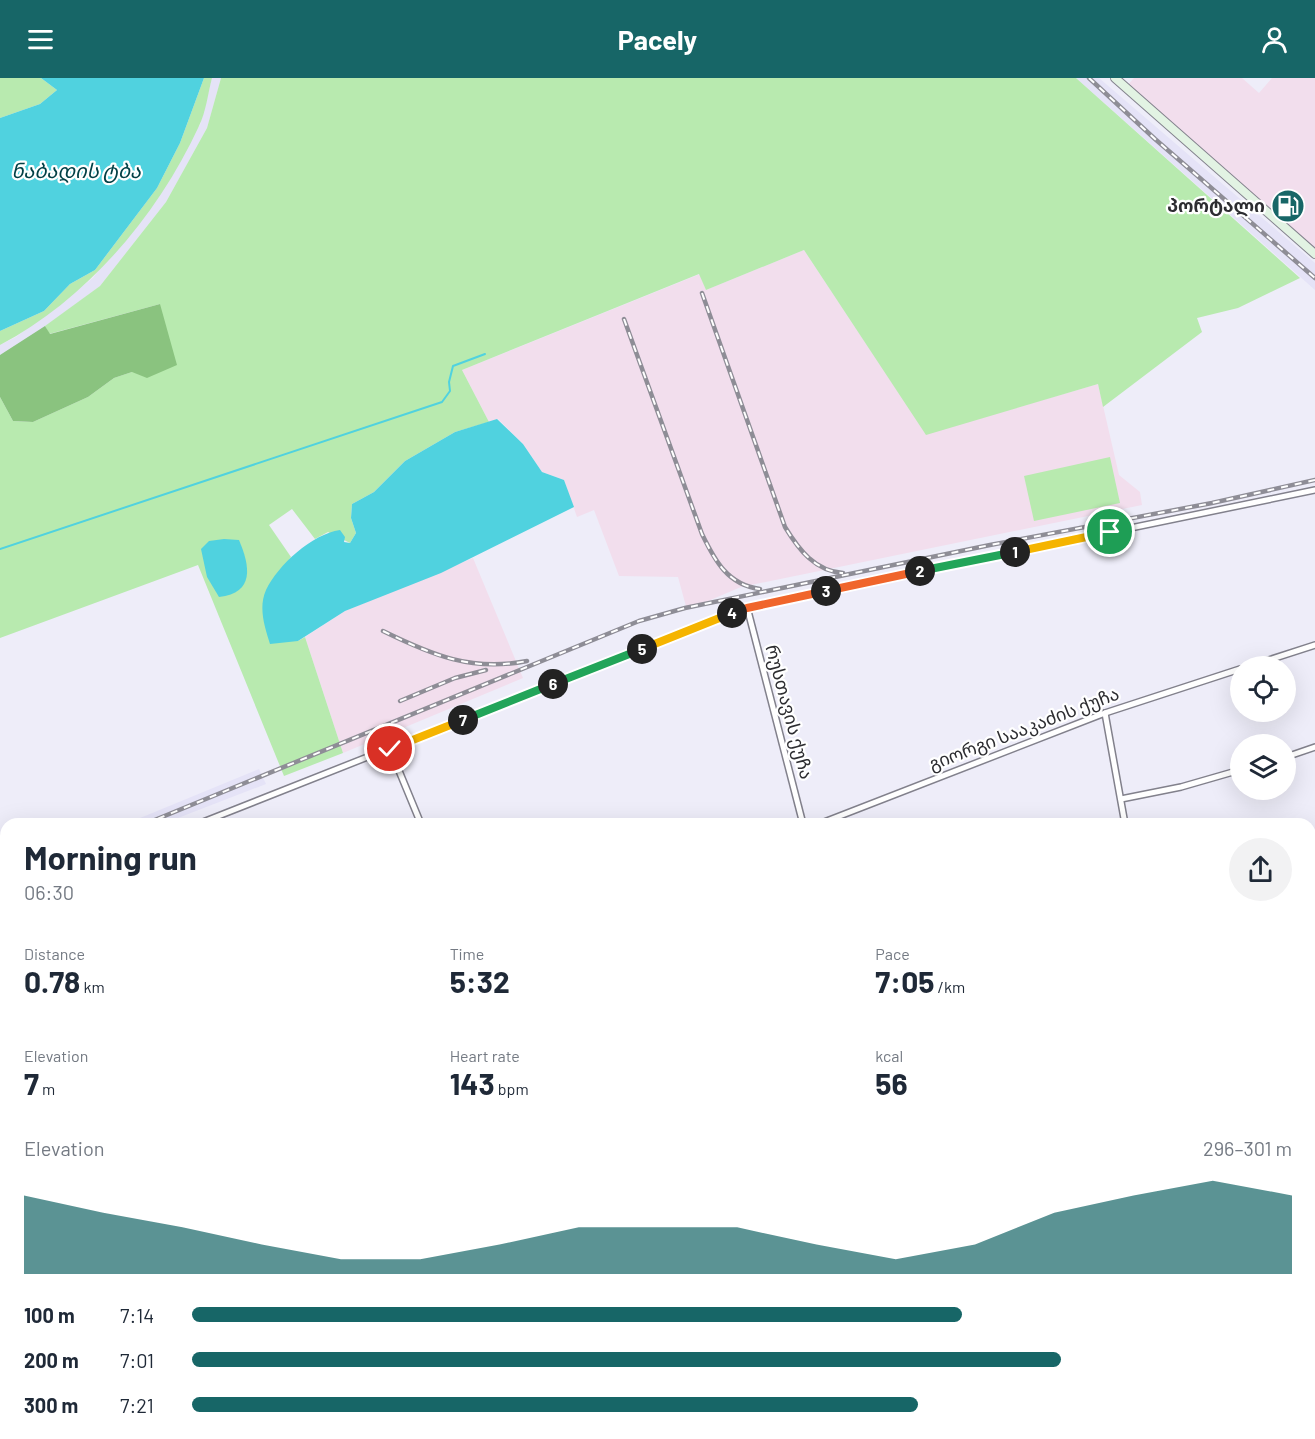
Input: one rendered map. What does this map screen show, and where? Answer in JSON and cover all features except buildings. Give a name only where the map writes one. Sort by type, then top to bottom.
[{"type":"main road","points":[[1115,78],[1315,254]]},
{"type":"street","points":[[213,818],[747,608],[1315,490]]},
{"type":"street","name":"რუსთავის ქუჩა","points":[[747,608],[801,818]]},
{"type":"street","points":[[1281,656],[1315,645]]},
{"type":"street","name":"გიორგი სააკაძის ქუჩა","points":[[834,818],[1105,713],[1230,672]]},
{"type":"street","points":[[1105,713],[1124,818]]},
{"type":"street","points":[[1296,754],[1315,747]]},
{"type":"street","points":[[390,749],[419,818]]},
{"type":"street","points":[[1121,799],[1230,772]]},
{"type":"shaded area","points":[[212,78],[221,78],[207,128],[166,202],[100,286],[23,343],[0,355],[0,345],[16,337],[93,278],[200,125]]},
{"type":"shaded area","points":[[1076,78],[1099,78],[1315,263],[1315,290]]},
{"type":"shaded area","points":[[1134,78],[1242,78],[1259,93],[1272,78],[1315,78],[1315,254],[1125,88]]},
{"type":"shaded area","points":[[804,250],[926,434],[1098,384],[1119,475],[1140,492],[1142,505],[741,587],[687,610],[678,577],[619,576],[594,510],[577,517],[564,480],[542,472],[523,444],[498,419],[489,422],[462,370],[700,274],[706,290]]},
{"type":"shaded area","points":[[473,558],[523,678],[343,753],[305,637],[345,611]]},
{"type":"shaded area","points":[[259,769],[266,784],[178,818],[140,818]]},
{"type":"green space","points":[[0,78],[41,78],[57,90],[40,104],[0,118]]},
{"type":"green space","points":[[204,78],[212,78],[201,121],[163,191],[141,222],[117,252],[62,304],[32,326],[0,345],[0,331],[44,311],[70,284],[95,270],[157,188],[180,143]]},
{"type":"green space","points":[[221,78],[1076,78],[1300,278],[1238,308],[1197,318],[1202,332],[1103,407],[1098,384],[926,435],[804,250],[706,290],[699,274],[462,370],[489,422],[455,432],[405,461],[374,492],[352,504],[351,518],[356,533],[350,543],[328,532],[315,539],[292,509],[269,525],[291,557],[266,591],[298,641],[305,637],[343,753],[284,776],[198,565],[0,638],[0,397],[13,421],[33,422],[88,397],[114,378],[132,372],[160,304],[49,334],[45,326],[100,286],[166,202],[207,128]]},
{"type":"green space","points":[[160,304],[177,365],[147,378],[132,372],[114,378],[88,397],[33,422],[13,421],[0,397],[0,355],[45,326],[50,334]]},
{"type":"green space","points":[[1110,457],[1120,503],[1034,521],[1024,476]]},
{"type":"water","name":"ნაბადის ტბა","points":[[41,78],[204,78],[180,143],[157,188],[95,270],[70,284],[44,311],[0,331],[0,118],[40,104],[57,90]]},
{"type":"water","points":[[497,419],[523,444],[542,472],[564,480],[574,507],[441,573],[345,611],[298,641],[270,644],[263,618],[264,597],[271,580],[287,561],[307,544],[329,533],[340,530],[345,537],[344,542],[350,543],[356,533],[351,518],[352,504],[374,492],[405,461],[455,432]]},
{"type":"water","points":[[239,540],[246,559],[247,577],[239,590],[219,597],[207,577],[201,549],[209,541]]},
{"type":"waterway","points":[[0,549],[442,402],[450,391],[449,382],[453,366],[485,354]]},
{"type":"railway","points":[[1089,78],[1155,139],[1315,278]]},
{"type":"railway","points":[[702,293],[785,527],[796,544],[816,564],[843,573]]},
{"type":"railway","points":[[624,319],[707,544],[731,577],[739,583],[760,589]]},
{"type":"railway","points":[[160,818],[639,621],[685,608],[990,545],[1212,503],[1315,480]]},
{"type":"railway","points":[[383,631],[436,654],[470,663],[507,664],[527,661]]},
{"type":"railway","points":[[400,701],[455,678],[486,670]]},
{"type":"place","name":"პორტალი","points":[[1288,206]]},
{"type":"route","points":[[390,749],[747,608],[1110,532]]}]
